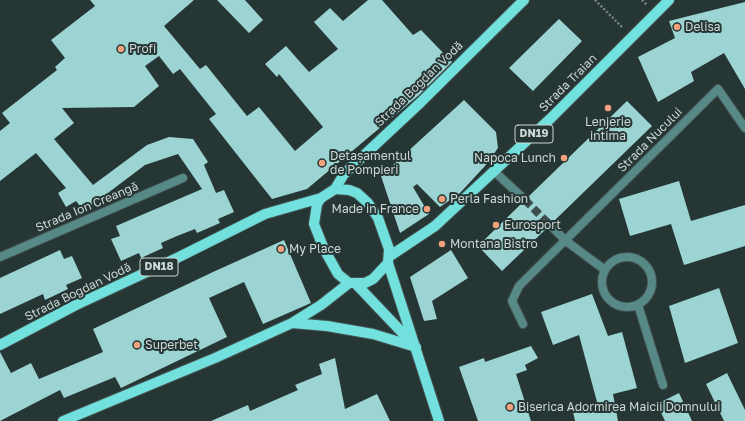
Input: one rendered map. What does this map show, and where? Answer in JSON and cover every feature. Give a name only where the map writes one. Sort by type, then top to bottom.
[{"type":"main road","name":"Strada Bogdan Vodă","points":[[335,189],[344,174],[421,102],[524,0]]},
{"type":"main road","name":"Strada Traian","points":[[389,260],[435,226],[495,172],[669,0]]},
{"type":"main road","points":[[416,347],[352,284],[338,274],[332,266],[314,224],[317,204],[322,198],[335,189],[349,190],[357,193],[368,203],[384,233],[389,260],[439,421]]},
{"type":"main road","name":"Strada Bogdan Vodă","points":[[0,345],[76,305],[179,257],[265,214],[322,198]]},
{"type":"main road","points":[[63,421],[215,358],[292,323],[352,284],[365,283],[373,279],[389,260]]},
{"type":"main road","points":[[292,323],[327,326],[373,334],[416,347]]},
{"type":"street","name":"Strada Nucului","points":[[523,324],[512,301],[519,286],[718,89],[745,128]]},
{"type":"street","points":[[495,172],[525,200]]},
{"type":"street","name":"Strada Ion Creangă","points":[[0,257],[183,178]]},
{"type":"street","points":[[550,225],[566,241],[605,270]]},
{"type":"street","points":[[622,257],[633,257],[642,261],[649,269],[653,279],[652,290],[647,299],[638,305],[628,308],[617,306],[608,300],[603,290],[602,279],[605,270],[612,261],[622,257]]},
{"type":"street","points":[[638,305],[663,385]]},
{"type":"path","points":[[595,0],[632,37]]},
{"type":"path","points":[[599,3],[602,0]]},
{"type":"building","points":[[90,0],[194,0],[164,26],[200,69],[206,65],[247,116],[259,107],[295,151],[323,127],[279,74],[277,77],[265,64],[286,46],[309,72],[338,49],[314,22],[330,8],[343,21],[368,0],[382,0],[413,35],[421,30],[452,62],[419,95],[307,189],[272,199],[209,119],[216,114],[180,69],[173,74],[159,56],[145,66],[159,86],[134,107],[62,108],[74,123],[54,139],[93,185],[147,145],[169,137],[193,139],[208,162],[204,165],[216,193],[224,190],[234,212],[218,219],[220,223],[197,233],[195,229],[161,243],[163,248],[141,258],[139,253],[121,261],[111,239],[120,236],[116,226],[202,189],[178,154],[145,165],[84,211],[76,201],[66,207],[58,193],[66,188],[36,153],[0,181],[0,131],[10,123],[2,113],[57,70],[55,67],[65,58],[51,40],[95,6]]},
{"type":"building","points":[[217,0],[245,0],[263,20],[249,33]]},
{"type":"building","points":[[745,2],[745,89],[724,53],[691,72],[694,81],[658,102],[638,57],[675,38],[669,21]]},
{"type":"building","points":[[559,19],[582,41],[533,91],[509,68]]},
{"type":"building","points":[[464,100],[496,132],[498,148],[485,166],[460,193],[440,207],[417,184],[413,187],[429,214],[400,233],[381,176]]},
{"type":"building","points":[[627,101],[652,126],[554,221],[546,221],[546,229],[502,271],[478,246],[521,204],[529,204],[529,196]]},
{"type":"building","points":[[679,181],[691,221],[745,205],[745,246],[684,265],[671,224],[630,236],[619,199]]},
{"type":"building","points":[[284,240],[311,303],[263,324],[244,282],[209,298],[227,337],[121,388],[115,377],[64,398],[60,390],[0,421],[0,352],[11,373],[31,363],[39,379],[103,352],[93,329]]},
{"type":"building","points":[[60,250],[64,259],[72,256],[82,278],[66,285],[68,289],[45,300],[43,294],[0,314],[0,278]]},
{"type":"building","points":[[451,250],[468,278],[432,301],[437,319],[424,321],[410,277]]},
{"type":"building","points":[[719,288],[738,343],[685,363],[669,306]]},
{"type":"building","points":[[592,294],[608,336],[622,332],[637,388],[613,394],[618,421],[575,421],[572,407],[597,402],[579,335],[553,345],[541,312]]},
{"type":"building","points":[[531,346],[538,358],[525,365],[527,370],[516,374],[531,421],[478,421],[459,367],[484,358],[485,362]]},
{"type":"building","points":[[335,358],[345,409],[377,394],[390,421],[211,421],[248,405],[250,411],[298,390],[295,385],[322,374],[319,364]]},
{"type":"building","points":[[727,373],[745,410],[745,421],[724,421],[706,384]]},
{"type":"building","points":[[679,393],[692,421],[665,421],[657,404]]},
{"type":"tunnel","points":[[525,200],[550,225]]},
{"type":"place","name":"Delisa","points":[[677,27]]},
{"type":"place","name":"Profi","points":[[121,49]]},
{"type":"place","name":"Lenjerie intima","points":[[608,108]]},
{"type":"place","name":"Napoca Lunch","points":[[564,158]]},
{"type":"place","name":"Detașamentul de Pompieri","points":[[322,163]]},
{"type":"place","name":"Perla Fashion","points":[[442,199]]},
{"type":"place","name":"Made in France","points":[[427,209]]},
{"type":"place","name":"Eurosport","points":[[496,225]]},
{"type":"place","name":"Montana Bistro","points":[[442,244]]},
{"type":"place","name":"My Place","points":[[281,249]]},
{"type":"place","name":"Superbet","points":[[137,345]]},
{"type":"place","name":"Biserica Adormirea Maicii Domnului","points":[[510,407]]}]
